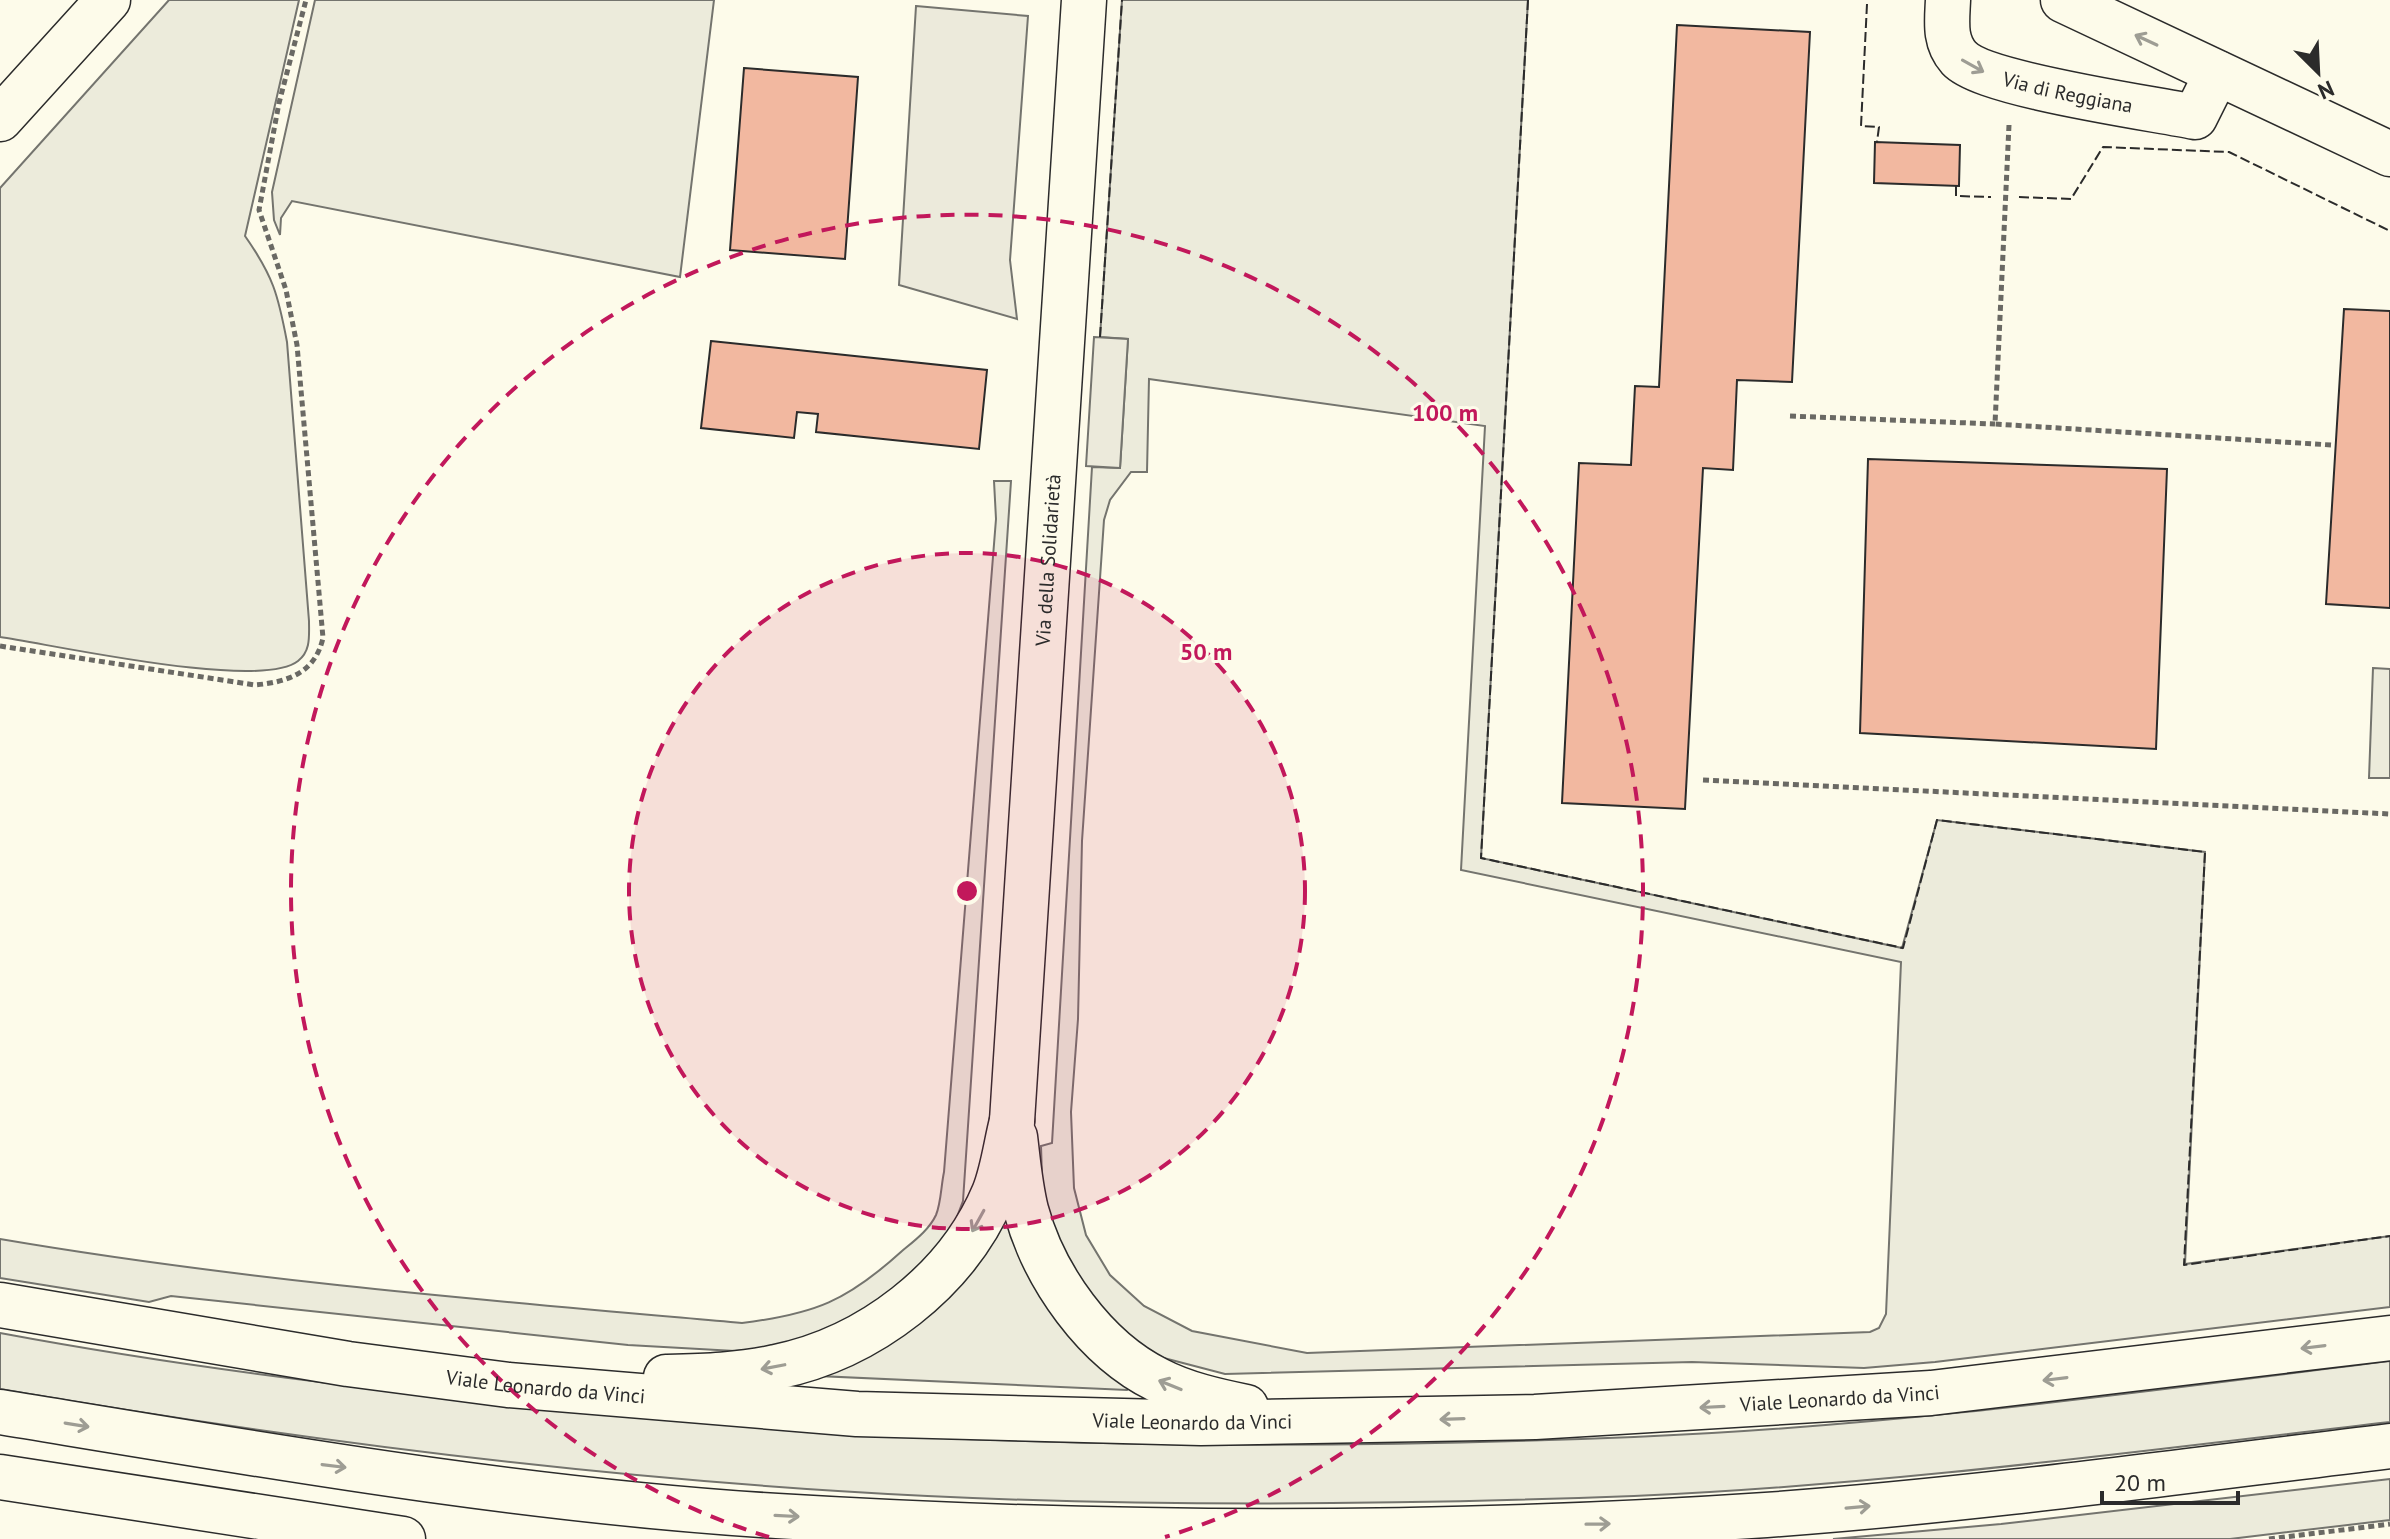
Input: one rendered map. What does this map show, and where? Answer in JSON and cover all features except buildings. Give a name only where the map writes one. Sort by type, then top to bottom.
[{"type":"main road","points":[[0,119],[108,0]]},
{"type":"main road","name":"Via della Solidarietà","points":[[1012,1121],[1084,0]]},
{"type":"main road","name":"Via di Reggiana","points":[[1948,0],[1947,39],[1959,57],[1973,69],[2010,80],[2195,117],[2217,73]]},
{"type":"main road","points":[[2063,0],[2390,154]]},
{"type":"main road","points":[[508,1385],[766,1369],[820,1355],[859,1337],[896,1314],[925,1290],[973,1231],[994,1192],[1012,1121]]},
{"type":"main road","points":[[1012,1121],[1026,1209],[1040,1249],[1055,1279],[1097,1333],[1129,1362],[1157,1380],[1186,1392],[1327,1423]]},
{"type":"main road","name":"Viale Leonardo da Vinci","points":[[0,1305],[348,1364],[508,1385],[872,1415],[1013,1420],[1327,1423],[1535,1417],[1931,1393],[2390,1338]]},
{"type":"main road","points":[[0,1412],[306,1462],[586,1497],[772,1516],[1066,1529],[1353,1531],[1621,1524],[1939,1500],[2390,1446]]},
{"type":"main road","points":[[0,1477],[403,1539]]},
{"type":"main road","points":[[586,1497],[748,1539]]},
{"type":"main road","points":[[1300,1539],[1353,1531]]},
{"type":"path","points":[[0,646],[255,685],[296,676],[310,667],[320,653],[323,638],[297,345],[286,290],[259,210],[279,103],[306,0]]},
{"type":"path","points":[[1995,424],[2010,80]]},
{"type":"path","points":[[1790,416],[1995,424],[2331,445]]},
{"type":"path","points":[[1703,780],[2390,814]]},
{"type":"path","points":[[2269,1539],[2390,1524]]},
{"type":"shaded area","points":[[169,0],[299,0],[245,236],[273,286],[287,342],[309,621],[305,653],[298,661],[277,669],[202,669],[0,637],[0,188]]},
{"type":"shaded area","points":[[315,0],[714,0],[680,277],[292,201],[281,218],[280,235],[274,220],[272,192]]},
{"type":"shaded area","points":[[1122,0],[1528,0],[1481,858],[1902,948],[1937,820],[2205,852],[2185,1264],[2390,1236],[2390,1307],[1864,1368],[1692,1362],[1225,1374],[1160,1357],[1132,1341],[1083,1298],[1043,1207],[1041,1146],[1052,1143],[1092,467],[1120,468],[1128,339],[1100,337]],"holes":[[[1149,379],[1485,426],[1461,870],[1901,962],[1886,1314],[1879,1328],[1870,1332],[1307,1353],[1192,1331],[1144,1306],[1110,1275],[1086,1235],[1074,1188],[1071,1112],[1078,1019],[1082,841],[1104,520],[1110,500],[1131,472],[1147,472]]]},
{"type":"shaded area","points":[[916,6],[1028,16],[1010,260],[1017,319],[899,285]]},
{"type":"shaded area","points":[[1094,337],[1128,339],[1120,468],[1086,466]]},
{"type":"shaded area","points":[[994,481],[1011,481],[963,1201],[950,1235],[878,1307],[789,1347],[735,1351],[628,1345],[171,1296],[149,1302],[0,1278],[0,1239],[277,1278],[742,1323],[790,1315],[829,1302],[882,1268],[921,1235],[933,1220],[939,1205],[944,1172],[996,519]]},
{"type":"shaded area","points":[[2373,668],[2390,669],[2390,778],[2369,778]]},
{"type":"shaded area","points":[[1009,1227],[1131,1387],[1127,1390],[819,1376],[996,1228]]},
{"type":"shaded area","points":[[0,1333],[241,1372],[403,1392],[804,1429],[990,1440],[1358,1444],[1729,1432],[2013,1407],[2390,1361],[2390,1422],[2013,1466],[1824,1484],[1634,1496],[1236,1504],[937,1497],[732,1483],[522,1463],[313,1438],[0,1389]]},
{"type":"shaded area","points":[[2390,1479],[2390,1520],[2230,1539],[1833,1539],[2001,1524]]},
{"type":"fence","points":[[1100,337],[1122,0]]},
{"type":"fence","points":[[1528,0],[1481,858],[1903,948],[1937,820],[2205,852],[2184,1265],[2390,1236]]},
{"type":"fence","points":[[1867,4],[1861,126],[1879,127],[1877,142]]},
{"type":"fence","points":[[2019,197],[2071,199],[2103,147],[2229,152],[2390,231]]},
{"type":"fence","points":[[1956,186],[1956,196],[1991,197]]}]
